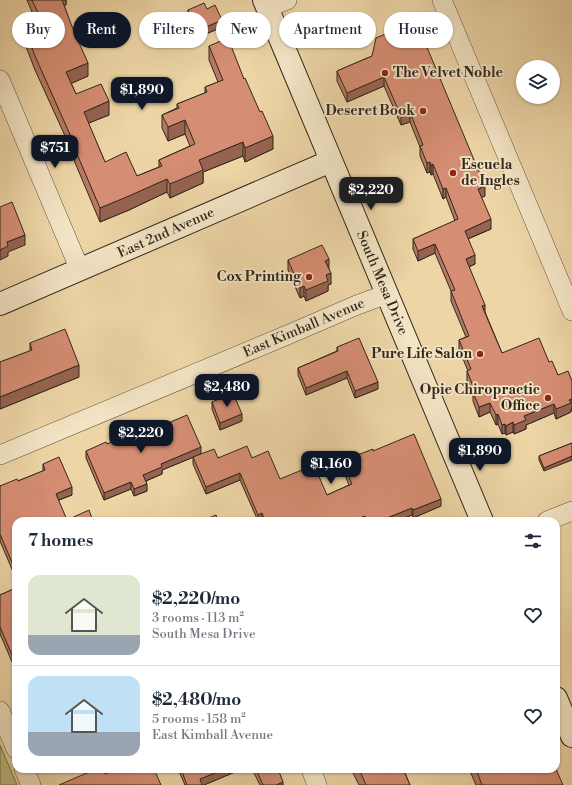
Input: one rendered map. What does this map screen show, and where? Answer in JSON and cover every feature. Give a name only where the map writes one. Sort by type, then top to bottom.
[{"type":"main road","name":"South Mesa Drive","points":[[266,4],[480,517]]},
{"type":"main road","name":"East 2nd Avenue","points":[[0,304],[331,161]]},
{"type":"main road","points":[[560,708],[572,736]]},
{"type":"street","points":[[266,4],[287,0]]},
{"type":"street","points":[[442,0],[572,311]]},
{"type":"street","points":[[0,80],[80,270]]},
{"type":"street","name":"East Kimball Avenue","points":[[0,455],[357,305],[387,294]]},
{"type":"street","points":[[557,517],[572,511]]},
{"type":"street","points":[[0,711],[12,739]]},
{"type":"street","points":[[26,773],[31,785]]},
{"type":"street","points":[[312,773],[317,785]]},
{"type":"shaded area","points":[[0,745],[17,785],[0,785]]},
{"type":"building","points":[[32,0],[62,0],[73,29],[73,48],[81,48],[88,63],[66,72],[76,94],[101,84],[109,101],[84,112],[105,162],[126,152],[137,176],[162,166],[159,160],[195,144],[185,120],[168,127],[162,115],[179,108],[177,104],[207,92],[205,87],[223,80],[209,46],[216,43],[216,48],[232,48],[244,79],[245,78],[260,112],[262,111],[273,136],[245,148],[243,142],[199,160],[203,170],[170,184],[167,179],[100,208],[71,140],[72,139],[32,48],[65,48],[65,12],[38,12]]},
{"type":"building","points":[[204,3],[207,9],[215,5],[218,12],[216,12],[216,23],[208,26],[208,12],[189,12],[188,10]]},
{"type":"building","points":[[384,35],[384,48],[427,48],[485,186],[478,189],[491,219],[465,231],[475,255],[466,259],[485,305],[482,306],[502,353],[539,338],[549,362],[552,361],[558,375],[568,371],[572,381],[572,399],[569,400],[571,403],[556,409],[554,404],[524,416],[526,420],[514,425],[513,422],[506,426],[505,424],[502,425],[498,414],[496,415],[490,403],[479,407],[473,392],[475,391],[467,371],[471,369],[459,340],[469,336],[451,291],[455,290],[435,244],[418,251],[413,239],[458,219],[446,188],[443,189],[433,164],[431,165],[430,162],[427,163],[420,146],[423,145],[410,112],[401,116],[384,77],[347,93],[337,71],[372,56],[374,48],[376,48],[376,38]]},
{"type":"building","points":[[12,202],[25,235],[7,242],[8,246],[0,250],[0,207]]},
{"type":"building","name":"Cox Printing","points":[[322,245],[329,259],[325,261],[331,273],[326,275],[328,281],[306,290],[304,286],[300,288],[288,260]]},
{"type":"building","points":[[65,329],[79,365],[0,397],[0,362],[32,350],[30,343]]},
{"type":"building","points":[[359,338],[378,382],[355,391],[347,371],[306,388],[298,368],[338,351],[337,347]]},
{"type":"building","points":[[233,393],[242,414],[220,423],[212,402]]},
{"type":"building","points":[[187,415],[201,447],[161,464],[162,467],[143,475],[147,484],[134,489],[131,482],[104,493],[86,451],[145,428],[147,432]]},
{"type":"building","points":[[414,434],[441,499],[413,510],[412,508],[389,517],[264,517],[262,513],[258,515],[240,473],[206,487],[193,457],[214,449],[218,458],[247,446],[252,458],[268,451],[280,479],[314,465],[327,495],[352,484],[342,461],[373,449],[373,451]]},
{"type":"building","points":[[572,443],[572,456],[544,468],[539,456]]},
{"type":"building","points":[[59,457],[72,487],[56,494],[66,517],[12,517],[12,562],[0,534],[0,486],[17,479],[18,481],[45,470],[43,464]]},
{"type":"building","points":[[89,510],[92,517],[74,517]]},
{"type":"building","points":[[12,590],[12,655],[0,627],[0,595]]},
{"type":"building","points":[[87,773],[156,773],[161,785],[59,785]]},
{"type":"building","points":[[182,773],[215,773],[200,779],[202,785],[187,785]]},
{"type":"building","points":[[258,773],[280,773],[283,782],[276,785],[263,785]]},
{"type":"building","points":[[361,773],[405,773],[410,785],[366,785]]},
{"type":"building","points":[[478,773],[558,773],[563,785],[482,785]]},
{"type":"place","name":"The Velvet Noble","points":[[385,73]]},
{"type":"place","name":"Deseret Book","points":[[423,111]]},
{"type":"place","name":"Escuela de Ingles","points":[[453,173]]},
{"type":"place","name":"Cox Printing","points":[[309,277]]},
{"type":"place","name":"Pure Life Salon","points":[[480,354]]},
{"type":"place","name":"Opie Chiropractic Office","points":[[548,398]]}]
